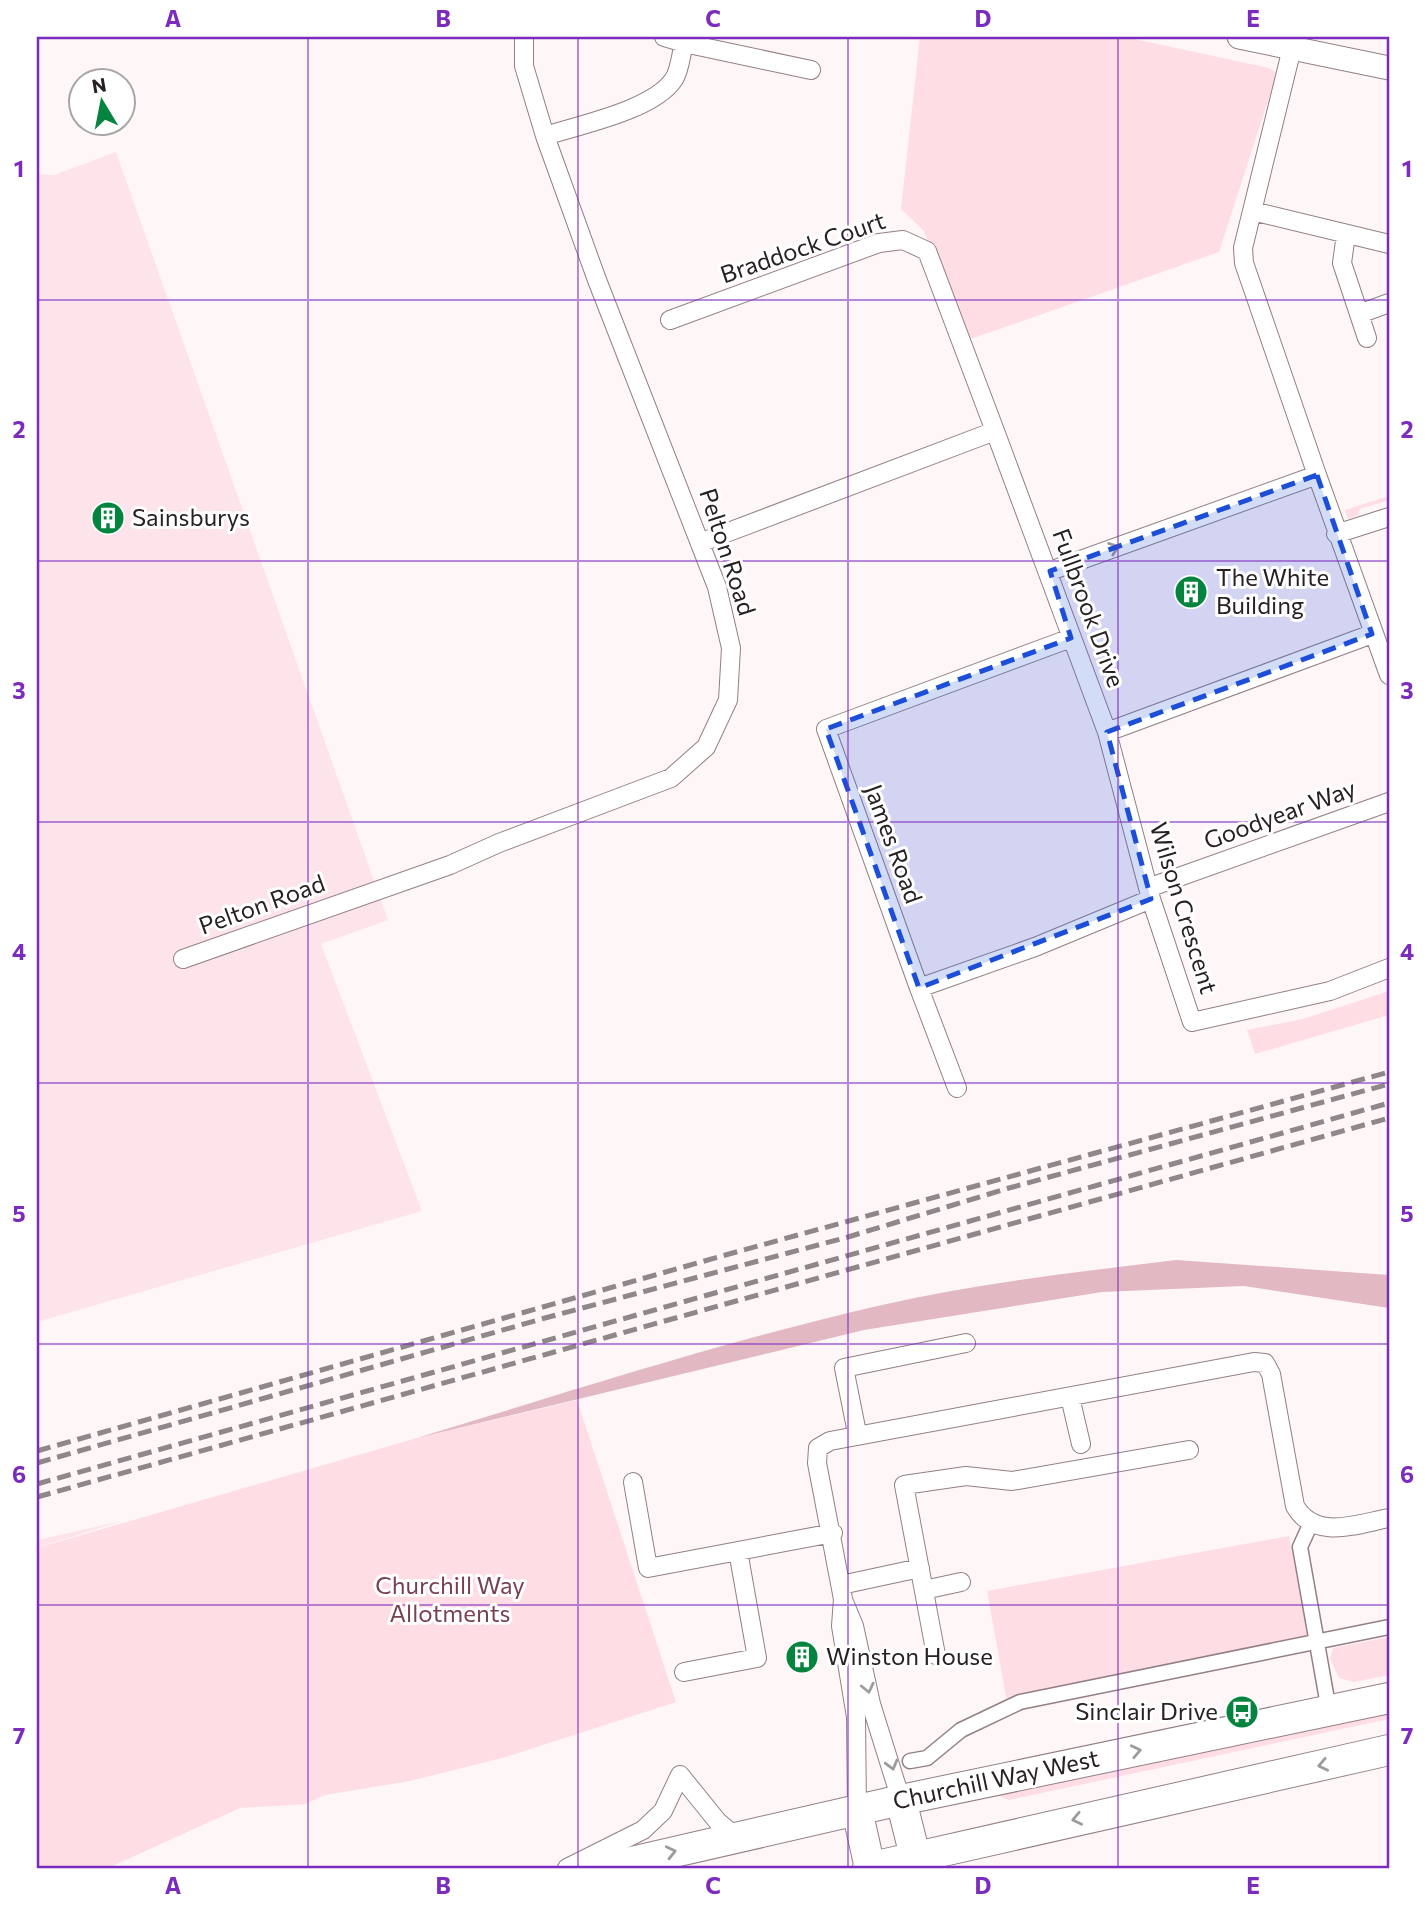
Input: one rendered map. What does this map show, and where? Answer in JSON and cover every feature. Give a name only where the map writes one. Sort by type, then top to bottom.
[{"type":"main road","name":"Churchill Way West","points":[[604,1868],[901,1800],[1389,1698]]},
{"type":"main road","points":[[857,1810],[869,1868],[1389,1750]]},
{"type":"main road","points":[[901,1800],[915,1856]]},
{"type":"street","name":"Pelton Road","points":[[183,959],[450,865],[499,843],[671,779],[706,747],[728,700],[731,648],[718,587],[597,280],[545,136],[524,66],[524,37]]},
{"type":"street","points":[[664,37],[811,70]]},
{"type":"street","points":[[1238,37],[1389,68]]},
{"type":"street","points":[[545,136],[637,106],[660,93],[675,78],[684,43]]},
{"type":"street","points":[[1292,48],[1243,248],[1244,263],[1336,534],[1389,675]]},
{"type":"street","points":[[1252,211],[1389,244]]},
{"type":"street","points":[[1346,234],[1342,263],[1367,338]]},
{"type":"street","name":"Braddock Court","points":[[670,320],[879,243],[904,240],[927,251],[995,431]]},
{"type":"street","points":[[1359,314],[1389,303]]},
{"type":"street","points":[[702,542],[995,431]]},
{"type":"street","name":"Fullbrook Drive","points":[[995,431],[1107,732]]},
{"type":"street","points":[[1049,571],[1317,475]]},
{"type":"street","points":[[1336,534],[1389,517]]},
{"type":"street","points":[[1107,732],[1372,634]]},
{"type":"street","name":"James Road","points":[[919,988],[826,729],[1071,638]]},
{"type":"street","name":"Wilson Crescent","points":[[1107,732],[1149,894],[1192,1022],[1330,991],[1389,968]]},
{"type":"street","name":"Goodyear Way","points":[[1149,894],[1389,802]]},
{"type":"street","points":[[957,1088],[919,988],[1035,947],[1149,894]]},
{"type":"street","points":[[857,1433],[844,1368],[967,1343]]},
{"type":"street","points":[[857,1810],[856,1717],[841,1626],[842,1592],[833,1533],[819,1478],[818,1448],[830,1441],[857,1433],[1254,1362],[1265,1363],[1271,1374],[1295,1506],[1300,1516],[1322,1529],[1389,1518]]},
{"type":"street","points":[[1070,1397],[1081,1444]]},
{"type":"street","points":[[936,1655],[904,1485],[966,1476],[1012,1481],[1189,1450]]},
{"type":"street","points":[[633,1482],[648,1568],[833,1533]]},
{"type":"street","points":[[1311,1523],[1300,1547],[1329,1711]]},
{"type":"street","points":[[684,1672],[757,1658],[738,1551]]},
{"type":"street","points":[[842,1592],[920,1569]]},
{"type":"street","points":[[924,1590],[961,1582]]},
{"type":"street","points":[[842,1592],[854,1626],[872,1704],[901,1800]]},
{"type":"street","points":[[911,1760],[927,1758],[961,1730],[1020,1702],[1389,1627]]},
{"type":"street","points":[[567,1868],[643,1830],[663,1811],[680,1775],[718,1822],[736,1837]]},
{"type":"highlighted area","points":[[1317,475],[1372,634],[1107,732],[1151,899],[919,988],[826,729],[1071,638],[1050,571]]},
{"type":"shaded area","points":[[116,152],[388,920],[321,944],[422,1211],[37,1322],[37,174],[54,175]]},
{"type":"shaded area","points":[[1176,1260],[1389,1275],[1389,1308],[1244,1286],[1102,1292],[864,1330],[417,1438],[706,1351],[882,1305],[992,1284]]},
{"type":"shaded area","points":[[122,1521],[37,1548],[37,1540]]},
{"type":"green space","points":[[920,37],[1125,37],[1269,68],[1277,73],[1219,252],[965,341],[924,231],[901,209]]},
{"type":"green space","points":[[1389,496],[1389,500],[1360,509],[1358,515],[1348,519],[1345,510]]},
{"type":"green space","points":[[1389,991],[1389,1015],[1255,1054],[1247,1030],[1303,1019]]},
{"type":"green space","name":"Churchill Way Allotments","points":[[577,1400],[676,1702],[506,1757],[410,1781],[325,1795],[305,1804],[240,1808],[108,1868],[37,1868],[37,1548],[417,1438]]},
{"type":"green space","points":[[1289,1536],[1309,1639],[1007,1702],[987,1591]]},
{"type":"green space","points":[[1389,1637],[1389,1675],[1354,1682],[1339,1678],[1330,1659],[1333,1648]]},
{"type":"green space","points":[[1389,1706],[1389,1719],[1009,1800],[1001,1797],[1000,1792]]},
{"type":"railway","points":[[37,1451],[729,1254],[1389,1072]]},
{"type":"railway","points":[[37,1463],[545,1318],[848,1237],[1009,1188],[1389,1084]]},
{"type":"railway","points":[[37,1484],[1389,1103]]},
{"type":"railway","points":[[37,1497],[1389,1118]]},
{"type":"place","name":"Sainsburys","points":[[108,518]]},
{"type":"place","name":"The White Building","points":[[1191,592]]},
{"type":"place","name":"Winston House","points":[[802,1657]]},
{"type":"place","name":"Sinclair Drive","points":[[1242,1712]]}]
